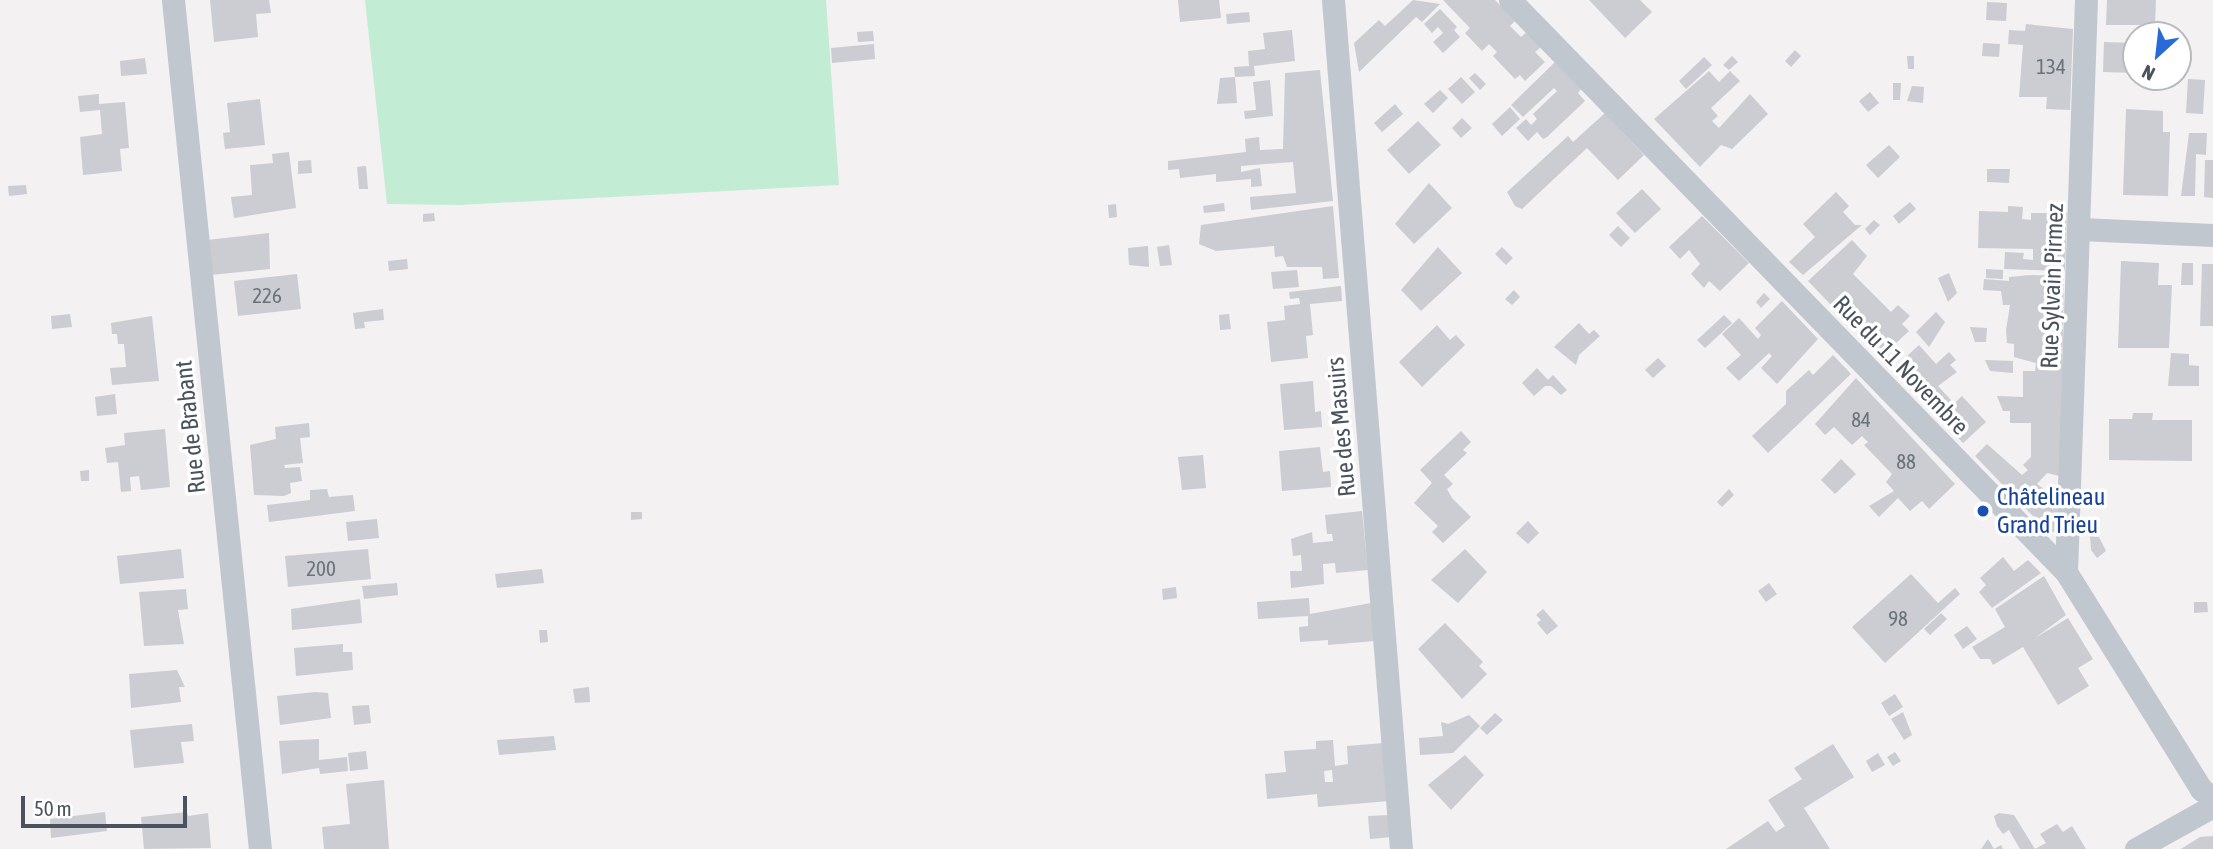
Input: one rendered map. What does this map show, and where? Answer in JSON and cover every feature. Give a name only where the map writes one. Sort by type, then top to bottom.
[{"type":"street","name":"Rue de Brabant","points":[[173,0],[260,849]]},
{"type":"street","name":"Rue des Masuirs","points":[[1334,0],[1401,849]]},
{"type":"street","name":"Rue du 11 Novembre","points":[[1510,0],[2066,572],[2201,789],[2213,798]]},
{"type":"street","name":"Rue Sylvain Pirmez","points":[[2066,572],[2086,0]]},
{"type":"street","points":[[2080,229],[2213,234]]},
{"type":"street","points":[[2136,849],[2213,806]]},
{"type":"green space","points":[[365,0],[826,0],[839,185],[460,205],[387,204]]},
{"type":"building","points":[[210,0],[269,0],[271,13],[256,14],[258,37],[214,42]]},
{"type":"building","points":[[1178,0],[1219,0],[1221,18],[1180,22]]},
{"type":"building","points":[[1413,0],[1440,4],[1422,22],[1416,17],[1359,72],[1354,43],[1379,20],[1385,26]]},
{"type":"building","points":[[1443,0],[1495,0],[1515,21],[1510,26],[1521,37],[1527,32],[1541,47],[1535,52],[1545,62],[1525,81],[1520,75],[1515,79],[1493,56],[1497,52],[1489,44],[1482,51],[1465,33],[1470,28]]},
{"type":"building","points":[[1589,0],[1640,0],[1652,12],[1625,38]]},
{"type":"building","points":[[2107,0],[2156,0],[2155,21],[2122,21],[2122,25],[2106,25]]},
{"type":"building","points":[[1987,2],[2007,3],[2006,21],[1986,20]]},
{"type":"building","points":[[1440,9],[1457,27],[1454,30],[1460,37],[1443,53],[1433,42],[1443,33],[1438,27],[1432,33],[1424,24]]},
{"type":"building","points":[[1249,12],[1250,22],[1227,24],[1226,14]]},
{"type":"building","points":[[2026,24],[2073,29],[2070,110],[2046,109],[2047,97],[2019,97],[2023,45],[2008,44],[2009,30],[2025,31]]},
{"type":"building","points":[[1292,30],[1295,61],[1254,66],[1255,76],[1235,77],[1234,67],[1249,66],[1248,51],[1265,49],[1263,33]]},
{"type":"building","points":[[873,31],[874,41],[858,42],[857,32]]},
{"type":"building","points":[[2104,42],[2122,43],[2122,73],[2103,72]]},
{"type":"building","points":[[1983,43],[2000,44],[1999,57],[1982,56]]},
{"type":"building","points":[[874,44],[875,59],[832,63],[831,48]]},
{"type":"building","points":[[1795,50],[1801,56],[1791,67],[1785,61]]},
{"type":"building","points":[[1732,56],[1738,62],[1729,70],[1723,65]]},
{"type":"building","points":[[1907,56],[1914,56],[1914,69],[1908,69]]},
{"type":"building","points":[[1704,57],[1712,65],[1686,89],[1679,81]]},
{"type":"building","points":[[145,58],[147,74],[121,76],[120,61]]},
{"type":"building","points":[[1555,62],[1581,89],[1578,93],[1585,101],[1547,137],[1543,139],[1537,132],[1528,141],[1516,128],[1526,119],[1531,125],[1537,119],[1533,114],[1557,91],[1554,88],[1523,117],[1511,105]]},
{"type":"building","points":[[1320,70],[1333,201],[1251,210],[1250,197],[1296,193],[1293,162],[1241,166],[1241,172],[1260,168],[1262,186],[1251,187],[1251,179],[1216,182],[1216,174],[1180,178],[1179,169],[1168,170],[1168,161],[1246,152],[1245,139],[1259,137],[1260,150],[1283,149],[1285,73]]},
{"type":"building","points":[[1709,71],[1719,82],[1730,71],[1740,81],[1711,108],[1718,116],[1712,121],[1719,128],[1750,94],[1768,114],[1732,149],[1721,145],[1700,167],[1654,119]]},
{"type":"building","points":[[1475,73],[1486,84],[1480,90],[1469,78]]},
{"type":"building","points":[[1235,77],[1237,103],[1217,104],[1220,78]]},
{"type":"building","points":[[1461,77],[1475,92],[1462,104],[1448,89]]},
{"type":"building","points":[[2192,79],[2205,80],[2203,114],[2186,113],[2187,91],[2192,91]]},
{"type":"building","points":[[1270,80],[1273,116],[1245,119],[1244,111],[1256,110],[1253,82]]},
{"type":"building","points":[[1893,83],[1901,83],[1900,100],[1893,100]]},
{"type":"building","points":[[1912,86],[1924,87],[1923,103],[1907,101]]},
{"type":"building","points":[[1440,90],[1448,98],[1433,113],[1424,104]]},
{"type":"building","points":[[1870,92],[1879,103],[1868,112],[1859,101]]},
{"type":"building","points":[[99,94],[99,104],[125,102],[129,148],[120,149],[122,171],[83,175],[80,137],[102,134],[100,110],[80,112],[78,96]]},
{"type":"building","points":[[260,99],[265,145],[225,149],[223,133],[230,132],[227,103]]},
{"type":"building","points":[[1395,104],[1403,114],[1382,132],[1374,123]]},
{"type":"building","points":[[1510,107],[1520,119],[1502,136],[1492,124]]},
{"type":"building","points":[[2126,109],[2163,111],[2163,132],[2170,132],[2168,196],[2123,195]]},
{"type":"building","points":[[1605,113],[1644,155],[1618,180],[1587,148],[1522,209],[1515,206],[1507,192],[1568,136],[1573,142]]},
{"type":"building","points":[[1462,118],[1472,128],[1461,138],[1452,128]]},
{"type":"building","points":[[1418,121],[1441,145],[1409,174],[1387,150]]},
{"type":"building","points":[[2189,133],[2207,133],[2206,155],[2196,154],[2195,196],[2181,196]]},
{"type":"building","points":[[1889,145],[1900,157],[1878,178],[1866,165]]},
{"type":"building","points":[[289,152],[296,208],[234,218],[231,197],[252,195],[250,165],[273,163],[272,154]]},
{"type":"building","points":[[311,160],[312,173],[298,174],[298,161]]},
{"type":"building","points":[[2205,160],[2213,160],[2213,198],[2204,197]]},
{"type":"building","points":[[366,166],[368,189],[359,189],[357,167]]},
{"type":"building","points":[[1987,169],[2010,169],[2009,183],[1987,182]]},
{"type":"building","points":[[1429,183],[1452,208],[1414,244],[1395,224]]},
{"type":"building","points":[[26,185],[27,194],[9,196],[8,186]]},
{"type":"building","points":[[1642,189],[1661,209],[1635,233],[1616,213]]},
{"type":"building","points":[[1836,192],[1849,206],[1843,212],[1855,225],[1862,225],[1803,275],[1789,262],[1815,237],[1803,224]]},
{"type":"building","points":[[1910,202],[1916,209],[1899,224],[1893,216]]},
{"type":"building","points":[[1224,203],[1225,211],[1204,213],[1203,206]]},
{"type":"building","points":[[1116,204],[1117,217],[1109,218],[1108,205]]},
{"type":"building","points":[[1333,206],[1339,278],[1323,279],[1322,267],[1287,267],[1283,256],[1275,257],[1274,246],[1216,251],[1199,244],[1201,225]]},
{"type":"building","points":[[2008,206],[2023,207],[2022,219],[2031,220],[2031,213],[2067,213],[2065,271],[2004,269],[2005,252],[2024,253],[2023,259],[2033,260],[2033,249],[1978,248],[1979,211],[2008,212]]},
{"type":"building","points":[[434,213],[435,221],[423,222],[423,214]]},
{"type":"building","points":[[1702,216],[1749,263],[1720,291],[1709,281],[1704,288],[1691,274],[1700,264],[1689,250],[1680,259],[1669,247]]},
{"type":"building","points":[[1874,220],[1880,225],[1870,235],[1865,229]]},
{"type":"building","points":[[1618,226],[1630,238],[1621,247],[1609,235]]},
{"type":"building","points":[[269,233],[270,269],[210,275],[207,240]]},
{"type":"building","points":[[1852,240],[1867,256],[1853,274],[1891,312],[1898,305],[1910,316],[1902,324],[1909,331],[1881,357],[1808,281]]},
{"type":"building","points":[[1169,245],[1172,265],[1160,266],[1157,247]]},
{"type":"building","points":[[1148,246],[1149,267],[1129,265],[1128,248]]},
{"type":"building","points":[[1438,247],[1462,273],[1421,311],[1401,290]]},
{"type":"building","points":[[1502,247],[1513,258],[1506,265],[1495,254]]},
{"type":"building","points":[[407,259],[408,269],[389,271],[388,261]]},
{"type":"building","points":[[2121,261],[2159,263],[2158,285],[2172,285],[2169,348],[2118,348]]},
{"type":"building","points":[[2182,263],[2193,263],[2193,285],[2181,285]]},
{"type":"building","points":[[2202,264],[2213,264],[2213,326],[2200,326]]},
{"type":"building","points":[[1986,269],[2003,270],[2003,279],[1986,278]]},
{"type":"building","points":[[1297,270],[1299,287],[1273,289],[1271,272]]},
{"type":"building","points":[[1949,273],[1957,293],[1948,302],[1938,278]]},
{"type":"building","points":[[297,274],[301,309],[238,316],[234,281]]},
{"type":"building","points":[[2064,276],[2060,476],[2047,473],[2037,484],[2058,499],[2057,530],[2050,534],[1975,456],[1987,444],[2022,475],[2028,470],[2023,465],[2031,457],[2031,423],[2010,423],[2010,411],[2003,411],[1997,396],[2023,397],[2023,371],[2035,371],[2036,363],[2014,357],[2014,344],[2007,343],[2006,330],[2010,305],[2003,305],[2001,291],[1983,290],[1984,279],[2009,281],[2009,277]]},
{"type":"building","points":[[1341,286],[1342,301],[1310,304],[1313,335],[1306,336],[1308,358],[1271,362],[1267,322],[1285,320],[1284,306],[1300,304],[1299,298],[1290,299],[1289,292]]},
{"type":"building","points":[[1514,290],[1520,297],[1512,305],[1505,299]]},
{"type":"building","points":[[1764,293],[1770,299],[1761,308],[1756,302]]},
{"type":"building","points":[[1782,301],[1818,339],[1777,384],[1761,368],[1772,356],[1769,353],[1739,381],[1726,368],[1741,355],[1722,334],[1739,318],[1758,339],[1761,335],[1755,328]]},
{"type":"building","points":[[383,309],[384,320],[364,322],[365,328],[355,329],[353,313]]},
{"type":"building","points":[[1936,312],[1945,322],[1929,347],[1916,332]]},
{"type":"building","points":[[70,314],[72,327],[52,329],[51,316]]},
{"type":"building","points":[[1229,314],[1231,329],[1220,330],[1219,315]]},
{"type":"building","points":[[1724,315],[1732,323],[1705,348],[1697,340]]},
{"type":"building","points":[[152,316],[159,381],[112,385],[110,368],[126,367],[124,344],[118,344],[117,334],[112,334],[111,323]]},
{"type":"building","points":[[1579,323],[1589,334],[1594,330],[1600,336],[1579,355],[1576,365],[1554,347]]},
{"type":"building","points":[[1437,325],[1450,340],[1456,335],[1465,345],[1422,387],[1399,362]]},
{"type":"building","points":[[1970,327],[1987,328],[1986,342],[1975,342]]},
{"type":"building","points":[[1919,345],[1936,364],[1949,352],[1956,360],[1950,365],[1957,372],[1938,386],[1951,400],[1936,415],[1893,369]]},
{"type":"building","points":[[2171,353],[2189,354],[2189,365],[2199,366],[2199,386],[2168,386]]},
{"type":"building","points":[[1833,355],[1851,374],[1768,453],[1752,436],[1786,404],[1786,391],[1809,370],[1813,375]]},
{"type":"building","points":[[1658,358],[1666,366],[1653,378],[1645,370]]},
{"type":"building","points":[[1985,360],[2013,361],[2013,373],[1990,371]]},
{"type":"building","points":[[1537,368],[1548,380],[1553,375],[1567,390],[1561,395],[1551,386],[1545,386],[1534,396],[1522,383]]},
{"type":"building","points":[[1856,378],[1955,484],[1929,509],[1922,501],[1910,511],[1898,498],[1879,517],[1869,506],[1894,491],[1886,482],[1892,474],[1864,445],[1868,442],[1862,436],[1852,445],[1834,427],[1825,435],[1815,424]]},
{"type":"building","points":[[1313,381],[1315,412],[1321,411],[1322,427],[1284,430],[1280,384]]},
{"type":"building","points":[[115,394],[117,414],[97,416],[95,397]]},
{"type":"building","points":[[1962,396],[1986,422],[1963,443],[1939,418]]},
{"type":"building","points":[[2133,413],[2153,413],[2152,420],[2192,420],[2192,461],[2109,460],[2109,419],[2132,419]]},
{"type":"building","points":[[309,423],[310,437],[300,438],[303,463],[284,465],[285,468],[300,467],[302,481],[290,483],[291,493],[284,496],[254,495],[250,445],[276,439],[275,427]]},
{"type":"building","points":[[165,429],[170,487],[141,490],[139,476],[130,477],[131,491],[121,492],[118,462],[107,463],[105,448],[125,445],[124,433]]},
{"type":"building","points":[[1461,431],[1471,442],[1463,450],[1467,453],[1444,475],[1453,484],[1447,489],[1452,498],[1471,517],[1443,543],[1432,532],[1438,526],[1414,503],[1432,483],[1420,470]]},
{"type":"building","points":[[1320,447],[1323,472],[1330,471],[1331,487],[1282,491],[1279,451]]},
{"type":"building","points":[[1203,455],[1206,488],[1182,490],[1178,457]]},
{"type":"building","points":[[1841,459],[1856,474],[1835,494],[1821,480]]},
{"type":"building","points":[[89,470],[89,481],[81,481],[80,471]]},
{"type":"building","points":[[327,489],[329,497],[353,495],[355,511],[269,522],[267,505],[310,500],[310,490]]},
{"type":"building","points":[[1729,489],[1734,495],[1722,507],[1717,502]]},
{"type":"building","points":[[1362,511],[1368,570],[1336,573],[1335,563],[1323,564],[1324,584],[1291,588],[1290,571],[1302,571],[1301,555],[1293,556],[1291,539],[1312,532],[1313,543],[1333,541],[1332,534],[1327,534],[1325,515]]},
{"type":"building","points":[[631,512],[642,512],[642,519],[631,520]]},
{"type":"building","points":[[377,519],[379,538],[348,541],[346,522]]},
{"type":"building","points":[[1528,521],[1539,533],[1528,544],[1516,533]]},
{"type":"building","points":[[2090,536],[2099,537],[2106,551],[2097,558],[2091,550]]},
{"type":"building","points":[[181,549],[184,578],[120,584],[117,556]]},
{"type":"building","points":[[368,549],[371,579],[288,587],[285,556]]},
{"type":"building","points":[[1465,549],[1487,572],[1458,603],[1431,580]]},
{"type":"building","points":[[2003,557],[2014,571],[2028,560],[2041,573],[1992,608],[1979,592],[1986,585],[1980,578]]},
{"type":"building","points":[[542,569],[544,583],[497,588],[495,574]]},
{"type":"building","points":[[1911,574],[1938,603],[1955,588],[1960,594],[1885,663],[1852,627]]},
{"type":"building","points":[[2044,576],[2066,615],[2035,638],[2068,618],[2093,659],[2078,668],[2089,686],[2058,705],[2023,647],[1993,665],[1990,659],[1980,659],[1972,647],[2005,627],[1995,609]]},
{"type":"building","points":[[397,583],[398,595],[364,599],[362,586]]},
{"type":"building","points":[[1769,583],[1777,594],[1766,602],[1758,591]]},
{"type":"building","points":[[1176,587],[1177,598],[1163,600],[1162,589]]},
{"type":"building","points":[[186,589],[188,609],[178,610],[184,644],[144,646],[139,592]]},
{"type":"building","points":[[1309,598],[1310,614],[1371,603],[1375,641],[1328,645],[1328,640],[1300,642],[1299,627],[1308,626],[1308,616],[1258,619],[1257,602]]},
{"type":"building","points":[[360,599],[362,623],[292,630],[291,609]]},
{"type":"building","points":[[2194,602],[2207,602],[2208,612],[2194,613]]},
{"type":"building","points":[[1543,609],[1558,626],[1547,635],[1537,623],[1541,620],[1536,615]]},
{"type":"building","points":[[1941,613],[1947,619],[1930,635],[1924,629]]},
{"type":"building","points":[[1445,623],[1483,662],[1479,666],[1487,674],[1462,699],[1418,649]]},
{"type":"building","points":[[1967,626],[1977,639],[1963,649],[1954,635]]},
{"type":"building","points":[[539,630],[547,630],[548,642],[540,643]]},
{"type":"building","points":[[343,644],[343,652],[352,652],[353,670],[296,676],[294,648]]},
{"type":"building","points":[[177,670],[185,687],[179,687],[181,702],[131,708],[129,674]]},
{"type":"building","points":[[589,687],[590,702],[575,703],[573,689]]},
{"type":"building","points":[[328,693],[331,718],[280,725],[277,696]]},
{"type":"building","points":[[1895,694],[1903,707],[1889,716],[1881,703]]},
{"type":"building","points":[[369,705],[371,723],[354,725],[352,706]]},
{"type":"building","points":[[1903,712],[1912,735],[1904,740],[1891,719]]},
{"type":"building","points":[[1495,713],[1503,720],[1487,735],[1480,728]]},
{"type":"building","points":[[1469,715],[1480,726],[1453,753],[1420,755],[1419,738],[1443,736],[1441,722],[1448,724]]},
{"type":"building","points":[[192,724],[194,741],[181,742],[184,763],[134,768],[130,730]]},
{"type":"building","points":[[554,736],[556,750],[499,755],[497,740]]},
{"type":"building","points":[[319,739],[319,760],[347,757],[348,771],[320,774],[319,768],[282,774],[279,741]]},
{"type":"building","points":[[1333,740],[1335,766],[1348,764],[1347,746],[1384,743],[1389,801],[1318,807],[1317,794],[1267,799],[1265,774],[1286,772],[1284,751],[1316,749],[1316,741]],"holes":[[[1332,770],[1333,782],[1325,782],[1324,771]]]},
{"type":"building","points":[[1833,744],[1854,777],[1804,808],[1830,849],[1726,849],[1768,821],[1776,832],[1785,826],[1768,800],[1802,779],[1794,768]]},
{"type":"building","points":[[366,751],[368,769],[350,771],[348,753]]},
{"type":"building","points":[[1895,752],[1901,761],[1893,766],[1887,757]]},
{"type":"building","points":[[1878,753],[1885,765],[1872,772],[1866,761]]},
{"type":"building","points":[[1465,755],[1484,775],[1451,810],[1428,785]]},
{"type":"building","points":[[384,780],[389,849],[324,849],[322,827],[350,824],[346,784]]},
{"type":"building","points":[[105,812],[107,831],[51,838],[50,819]]},
{"type":"building","points":[[187,812],[188,816],[208,813],[211,848],[144,849],[141,817]]},
{"type":"building","points":[[1999,813],[2014,815],[2035,849],[2020,849],[2009,830],[2003,834],[1994,816]]},
{"type":"building","points":[[1390,815],[1392,837],[1370,839],[1368,816]]},
{"type":"building","points":[[2057,824],[2063,832],[2072,826],[2086,849],[2035,849],[2046,843],[2040,834]]},
{"type":"building","points":[[2213,836],[2213,849],[2181,849],[2200,837]]},
{"type":"building","points":[[1988,839],[1994,849],[1981,849]]},
{"type":"place","name":"Châtelineau Grand Trieu","points":[[1983,511]]}]
